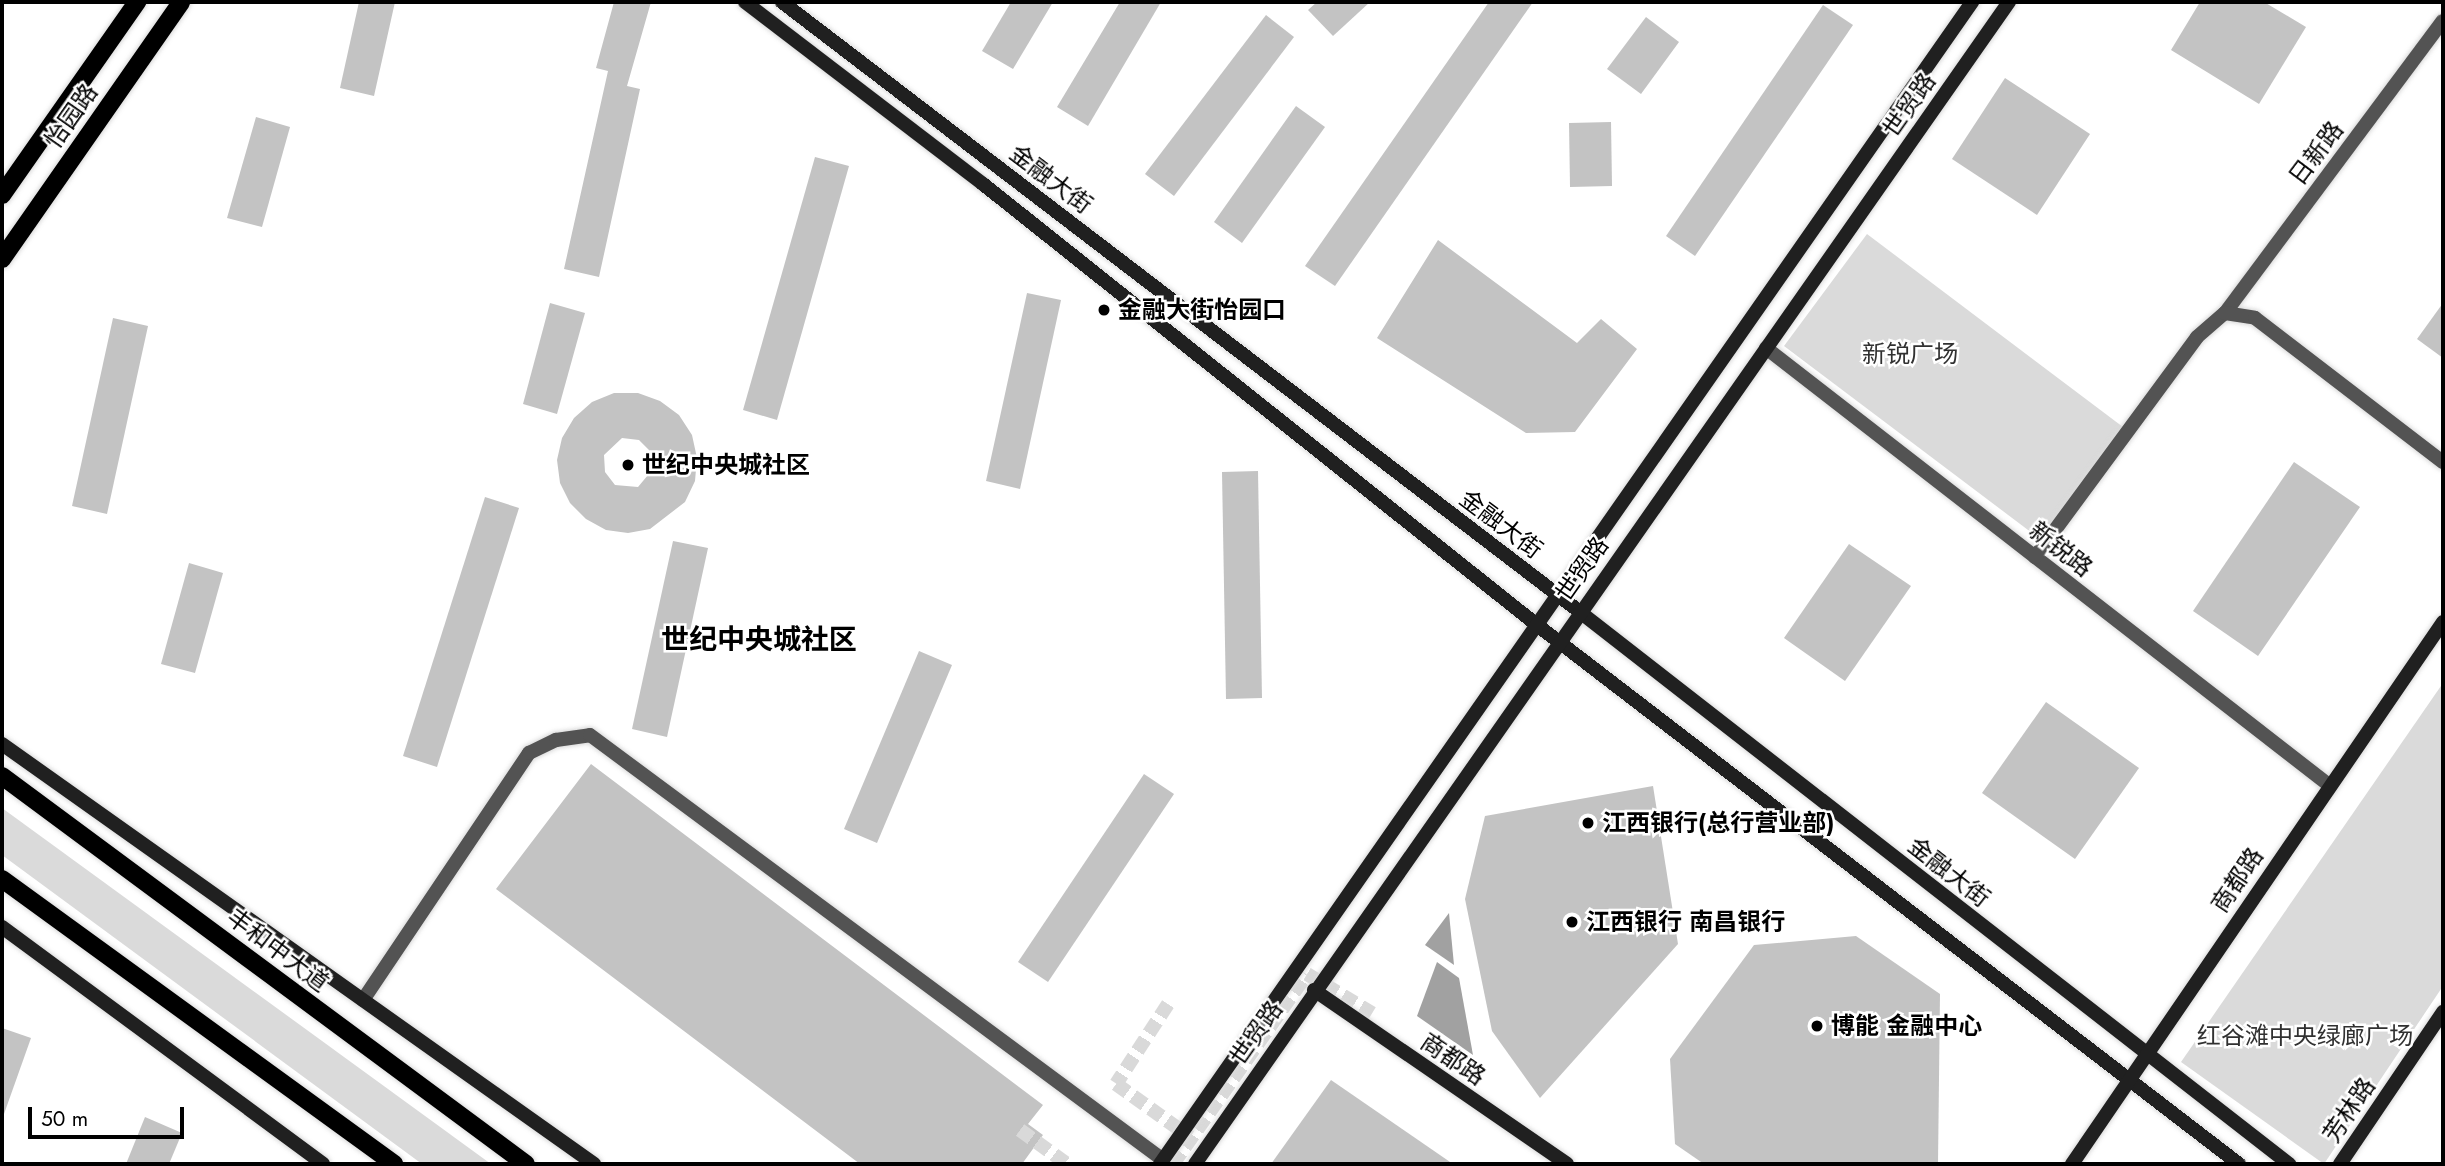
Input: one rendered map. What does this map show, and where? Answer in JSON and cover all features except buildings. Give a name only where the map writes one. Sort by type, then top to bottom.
[{"type":"main road","name":"怡园路","points":[[2,195],[137,2]]},
{"type":"main road","name":"怡园路","points":[[2,259],[181,2]]},
{"type":"main road","name":"丰和中大道","points":[[2,776],[526,1164]]},
{"type":"main road","points":[[2,879],[394,1164]]},
{"type":"street","name":"金融大街","points":[[745,2],[983,184],[1537,625],[2239,1164]]},
{"type":"street","name":"金融大街","points":[[782,2],[1580,612],[2290,1164]]},
{"type":"street","name":"世贸路","points":[[1161,1162],[1972,2]]},
{"type":"street","name":"世贸路","points":[[1195,1164],[1314,990],[2009,2]]},
{"type":"street","name":"日新路","points":[[2035,557],[2197,337],[2225,313],[2443,21]]},
{"type":"street","points":[[2225,313],[2255,318],[2443,462]]},
{"type":"street","name":"新锐路","points":[[1766,348],[2329,785]]},
{"type":"street","name":"商都路","points":[[2072,1164],[2443,622]]},
{"type":"street","points":[[363,1000],[529,753],[556,740],[590,735],[1161,1162]]},
{"type":"street","points":[[2,744],[594,1164]]},
{"type":"street","points":[[2,927],[323,1164]]},
{"type":"street","name":"商都路","points":[[1314,990],[1567,1164]]},
{"type":"street","name":"芳林路","points":[[2340,1164],[2443,1012]]},
{"type":"green space","name":"新锐广场","points":[[1867,234],[2123,427],[2040,539],[1784,346]]},
{"type":"green space","name":"红谷滩中央绿廊广场","points":[[2443,683],[2443,986],[2324,1164],[2181,1062]]},
{"type":"green space","points":[[2,808],[491,1164],[422,1164],[2,855]]},
{"type":"shaded area","points":[[1449,913],[1454,965],[1425,945]]},
{"type":"shaded area","points":[[1437,962],[1459,978],[1473,1055],[1417,1016]]},
{"type":"tunnel","points":[[1173,1164],[1307,974],[1372,1013]]},
{"type":"tunnel","points":[[1168,1004],[1116,1084],[1190,1137]]},
{"type":"tunnel","points":[[1020,1130],[1067,1164]]},
{"type":"place","name":"金融大街怡园口","points":[[1104,310]]},
{"type":"place","name":"世纪中央城社区","points":[[628,465]]},
{"type":"place","name":"江西银行(总行营业部)","points":[[1588,823]]},
{"type":"place","name":"江西银行 南昌银行","points":[[1572,922]]},
{"type":"place","name":"博能 金融中心","points":[[1817,1026]]},
{"type":"district","name":"世纪中央城社区","points":[[759,640]]}]
